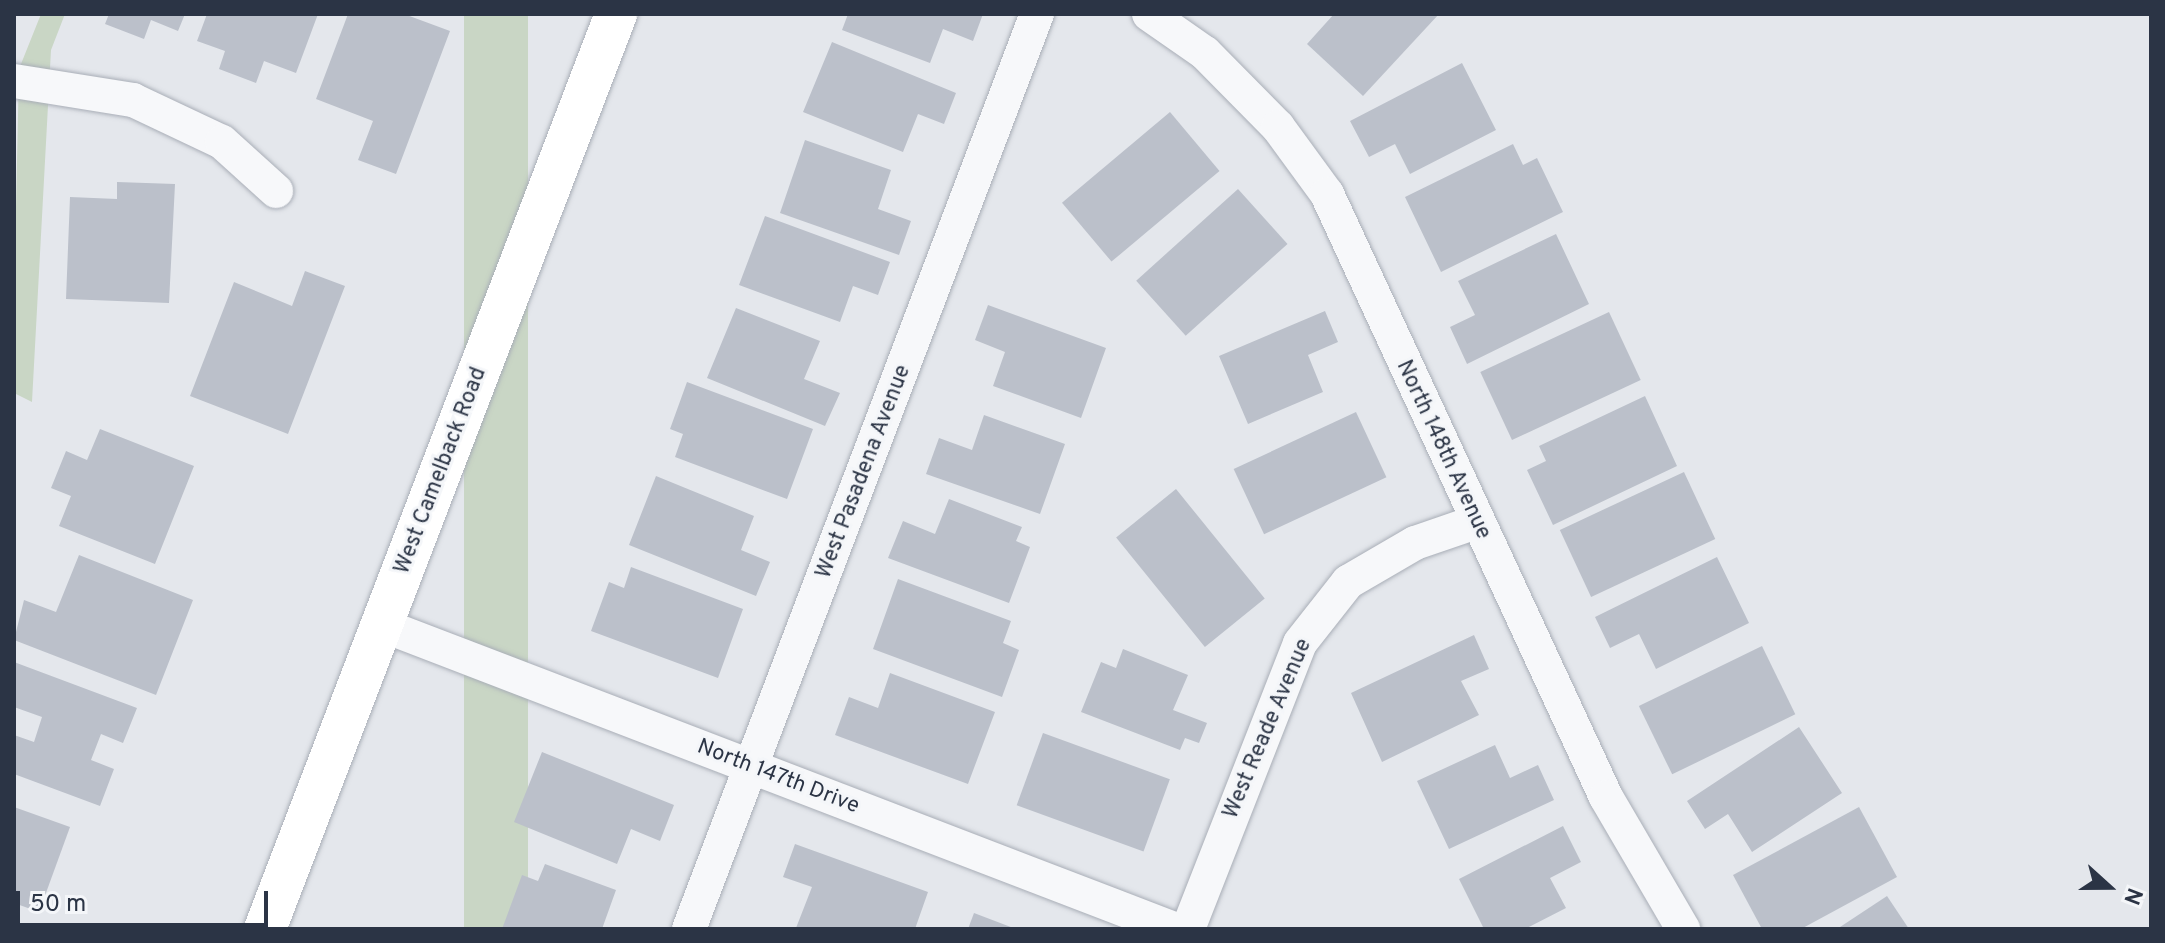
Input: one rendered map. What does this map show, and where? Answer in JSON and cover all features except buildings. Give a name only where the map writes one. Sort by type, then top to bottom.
[{"type":"main road","name":"West Camelback Road","points":[[265,929],[616,14]]},
{"type":"street","name":"West Pasadena Avenue","points":[[689,929],[1037,14]]},
{"type":"street","name":"North 148th Avenue","points":[[1149,14],[1205,53],[1278,127],[1327,194],[1476,522],[1606,797],[1683,929]]},
{"type":"street","points":[[14,81],[133,100],[222,142],[276,191]]},
{"type":"street","name":"West Reade Avenue","points":[[1188,929],[1300,643],[1348,582],[1415,543],[1476,522]]},
{"type":"street","name":"North 147th Drive","points":[[382,625],[1174,929]]},
{"type":"green space","points":[[41,14],[65,14],[51,50],[32,402],[14,393],[19,69]]},
{"type":"green space","points":[[464,14],[528,14],[528,929],[464,929]]}]
